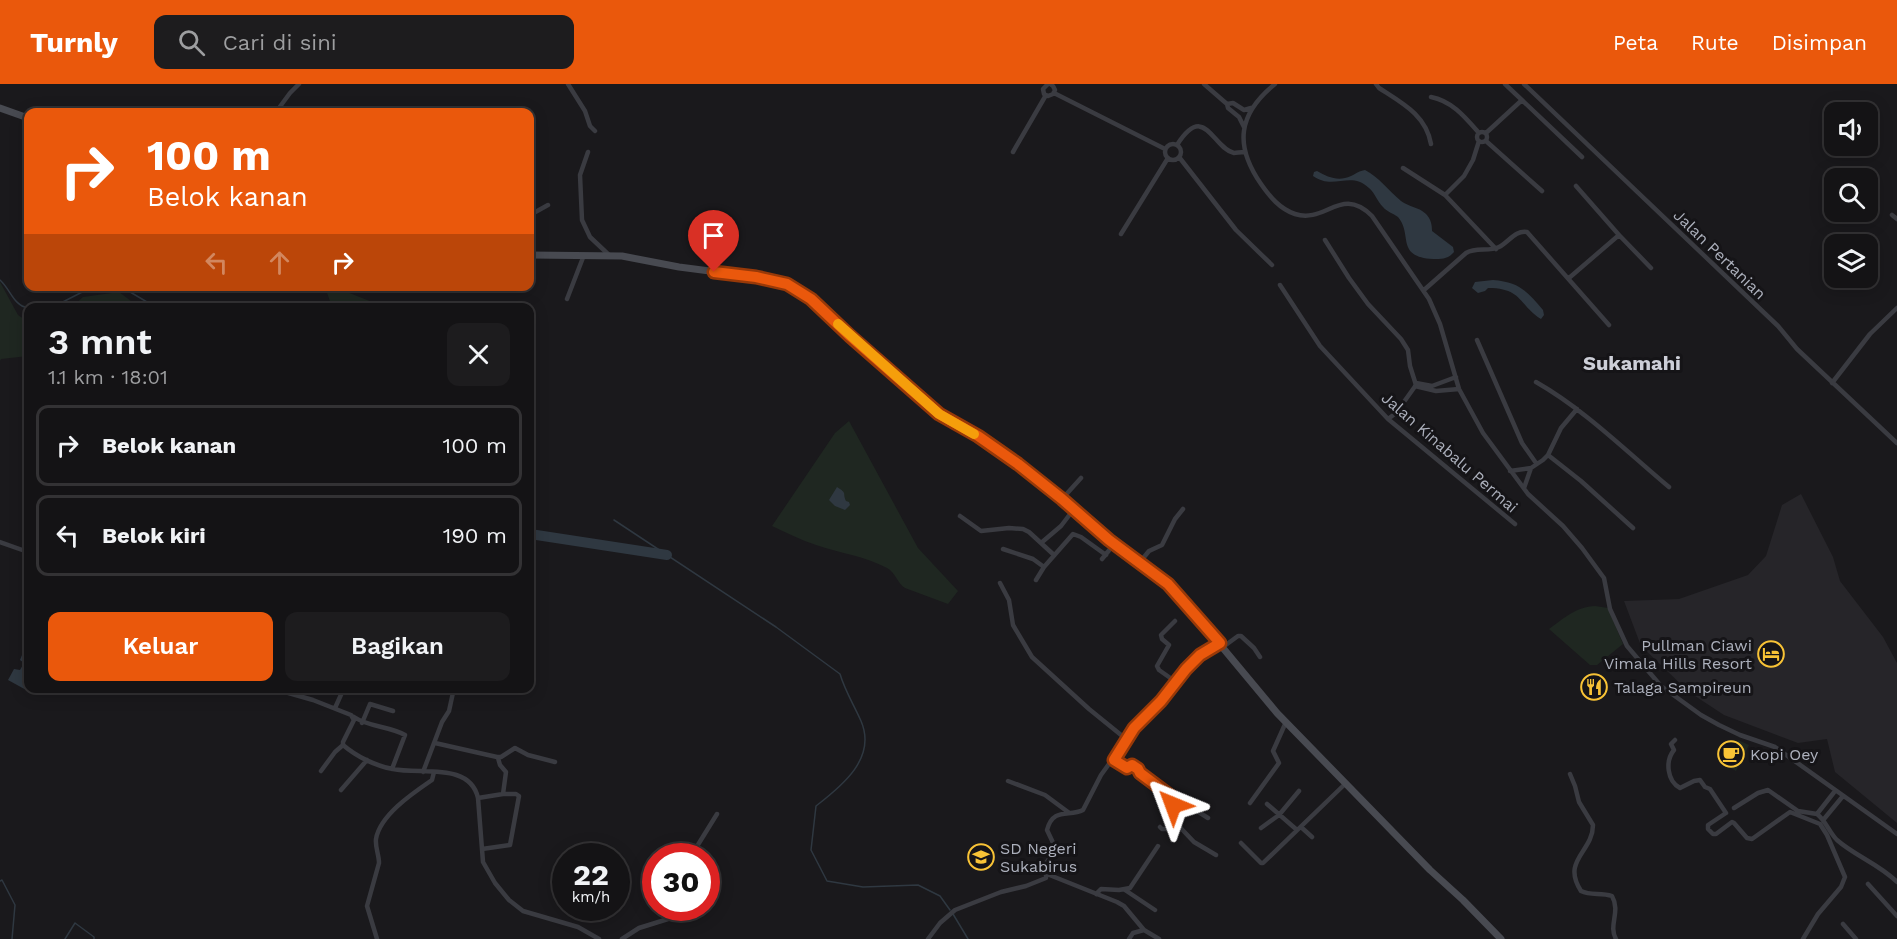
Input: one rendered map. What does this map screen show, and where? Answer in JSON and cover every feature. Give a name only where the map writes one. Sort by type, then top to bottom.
[{"type":"street","points":[[279,108],[299,84]]},
{"type":"street","points":[[568,84],[595,131]]},
{"type":"street","points":[[1204,84],[1227,104],[1228,108],[1239,117],[1244,127]]},
{"type":"street","points":[[1275,84],[1251,108],[1246,118],[1242,135],[1244,152],[1251,170],[1274,201],[1299,215],[1322,212],[1338,205],[1352,203],[1367,211],[1424,290],[1440,324],[1460,389],[1483,433],[1524,488],[1582,548],[1604,578],[1610,609],[1627,646],[1661,686],[1673,696],[1725,728],[1775,747],[1897,834]]},
{"type":"street","points":[[1376,84],[1418,115],[1429,134],[1431,144]]},
{"type":"street","points":[[1505,84],[1582,157]]},
{"type":"street","name":"Jalan Pertanian","points":[[1524,84],[1778,326],[1797,349],[1832,383],[1897,443]]},
{"type":"street","points":[[1046,95],[1043,92],[1045,85],[1054,88],[1054,93]]},
{"type":"street","points":[[1046,95],[1051,96],[1054,93]]},
{"type":"street","points":[[1054,93],[1166,149]]},
{"type":"street","points":[[1013,152],[1046,95]]},
{"type":"street","points":[[1431,97],[1444,100],[1452,106],[1479,133]]},
{"type":"street","points":[[1479,133],[1486,133],[1522,100]]},
{"type":"street","points":[[1227,104],[1233,103],[1244,110],[1251,108]]},
{"type":"street","points":[[0,108],[24,117]]},
{"type":"street","points":[[1177,146],[1185,133],[1201,127],[1209,130],[1234,153],[1244,152]]},
{"type":"street","points":[[1445,195],[1464,176],[1473,160],[1479,133]]},
{"type":"street","points":[[1486,133],[1486,141]]},
{"type":"street","points":[[1479,141],[1486,141],[1542,190]]},
{"type":"street","points":[[1121,234],[1167,158],[1166,149],[1169,145],[1177,146]]},
{"type":"street","points":[[1177,146],[1180,152],[1179,157],[1236,230],[1272,266]]},
{"type":"street","points":[[588,152],[580,175],[582,220],[590,237],[609,255]]},
{"type":"street","points":[[1167,158],[1179,157]]},
{"type":"street","points":[[1403,168],[1445,195],[1496,249]]},
{"type":"street","points":[[1576,186],[1651,268]]},
{"type":"street","points":[[534,213],[548,206]]},
{"type":"street","points":[[1892,215],[1897,219]]},
{"type":"street","points":[[1424,290],[1470,250],[1496,249],[1518,233],[1527,232],[1609,325]]},
{"type":"street","points":[[1569,278],[1619,235]]},
{"type":"street","points":[[1325,240],[1349,279],[1408,350],[1416,385]]},
{"type":"street","points":[[534,255],[609,255],[756,277],[787,284],[811,299],[939,414],[1004,454],[1173,588],[1257,691],[1345,784],[1501,939]]},
{"type":"street","points":[[567,299],[584,255]]},
{"type":"street","name":"Jalan Kinabalu Permai","points":[[1280,285],[1320,346],[1388,419],[1515,524]]},
{"type":"street","points":[[1832,383],[1870,334],[1897,308]]},
{"type":"street","points":[[1477,340],[1522,442],[1536,463]]},
{"type":"street","points":[[1416,385],[1432,386],[1456,377]]},
{"type":"street","points":[[1536,382],[1577,409],[1669,487]]},
{"type":"street","points":[[1416,385],[1436,391],[1460,389]]},
{"type":"street","points":[[1388,419],[1396,413],[1416,385]]},
{"type":"street","points":[[1524,488],[1532,468],[1548,455],[1556,436],[1577,409]]},
{"type":"street","points":[[1548,455],[1634,528]]},
{"type":"street","points":[[1510,471],[1532,468]]},
{"type":"street","points":[[1062,499],[1081,478]]},
{"type":"street","points":[[1041,543],[1061,526],[1074,509]]},
{"type":"street","points":[[1140,562],[1149,551],[1162,545],[1175,519],[1183,509]]},
{"type":"street","points":[[960,516],[978,531],[1020,528],[1029,532],[1054,555]]},
{"type":"street","points":[[1036,580],[1044,567],[1074,534],[1104,557],[1115,543]]},
{"type":"street","points":[[0,542],[24,551]]},
{"type":"street","points":[[1002,549],[1033,559],[1044,567]]},
{"type":"street","points":[[1000,583],[1009,600],[1013,625],[1036,662],[1126,739]]},
{"type":"street","points":[[1175,621],[1161,635],[1168,646],[1157,666],[1176,682]]},
{"type":"street","points":[[928,939],[944,919],[955,910],[1046,878],[1046,863],[1056,849],[1047,832],[1047,827],[1053,818],[1068,812],[1083,810],[1101,775],[1114,760],[1126,739],[1196,659],[1238,636],[1252,645],[1260,657]]},
{"type":"street","points":[[287,693],[335,708],[362,723],[382,726],[405,735],[392,769]]},
{"type":"street","points":[[335,708],[342,693]]},
{"type":"street","points":[[423,772],[442,722],[449,711],[453,693]]},
{"type":"street","points":[[362,723],[370,704],[393,711]]},
{"type":"street","points":[[321,771],[334,752],[343,746],[344,739],[354,723],[354,717]]},
{"type":"street","points":[[1250,803],[1279,763],[1273,751],[1286,722]]},
{"type":"street","points":[[1675,740],[1671,744],[1674,750],[1670,758],[1671,780],[1680,788],[1700,780],[1715,795],[1726,813],[1708,825],[1708,829],[1713,834],[1734,823],[1748,838],[1752,839],[1790,813],[1818,823],[1827,835],[1843,869],[1845,879],[1818,914],[1803,939]]},
{"type":"street","points":[[435,743],[498,758],[514,748],[528,755],[555,762]]},
{"type":"street","points":[[343,746],[368,760],[392,769],[451,772],[461,776],[476,788],[483,862],[495,883],[515,906],[530,913],[578,927],[599,939]]},
{"type":"street","points":[[498,758],[506,772],[503,794]]},
{"type":"street","points":[[341,790],[368,760]]},
{"type":"street","points":[[1114,760],[1127,768],[1132,765],[1172,797],[1208,818]]},
{"type":"street","points":[[377,939],[366,906],[379,863],[375,842],[378,831],[383,822],[411,794],[432,780],[434,772]]},
{"type":"street","points":[[1569,774],[1579,802],[1593,825],[1591,838],[1576,863],[1574,875],[1581,891],[1589,894],[1604,893],[1611,896],[1616,906],[1613,931],[1616,939]]},
{"type":"street","points":[[1008,782],[1045,795],[1068,812]]},
{"type":"street","points":[[1241,843],[1262,863],[1345,784]]},
{"type":"street","points":[[1734,808],[1758,793],[1768,790],[1798,811],[1817,813],[1838,841],[1872,862],[1897,882]]},
{"type":"street","points":[[1261,828],[1280,815],[1299,791]]},
{"type":"street","points":[[1817,813],[1835,791]]},
{"type":"street","points":[[478,798],[503,794],[519,796],[510,843],[505,847],[482,849]]},
{"type":"street","points":[[1825,821],[1843,796]]},
{"type":"street","points":[[1172,797],[1179,814],[1174,820],[1176,823],[1194,842],[1216,855]]},
{"type":"street","points":[[1267,804],[1312,837]]},
{"type":"street","points":[[699,843],[717,814]]},
{"type":"street","points":[[1160,827],[1168,829],[1176,823]]},
{"type":"street","points":[[1125,890],[1132,886],[1158,846]]},
{"type":"street","points":[[1047,874],[1124,906],[1144,930],[1159,939]]},
{"type":"street","points":[[1868,884],[1897,916]]},
{"type":"street","points":[[1096,894],[1101,889],[1125,890],[1155,910]]},
{"type":"street","points":[[622,939],[639,928],[662,921]]},
{"type":"street","points":[[1843,924],[1856,939]]},
{"type":"street","points":[[1129,939],[1132,933],[1144,930]]},
{"type":"shaded area","points":[[1365,170],[1401,201],[1426,214],[1431,222],[1432,231],[1453,247],[1454,252],[1439,259],[1414,254],[1409,249],[1398,217],[1385,209],[1369,188],[1355,181],[1328,182],[1313,176],[1317,171],[1329,177],[1342,179]]},
{"type":"shaded area","points":[[1493,280],[1510,283],[1522,289],[1543,310],[1544,315],[1541,319],[1519,298],[1507,291],[1488,288],[1478,293],[1472,288],[1475,282]]},
{"type":"shaded area","points":[[0,282],[18,315],[24,319],[24,356],[0,361]]},
{"type":"shaded area","points":[[326,291],[346,291],[374,303],[331,303]]},
{"type":"shaded area","points":[[119,292],[134,303],[76,303],[83,297]]},
{"type":"shaded area","points":[[849,421],[918,548],[958,591],[948,604],[905,588],[890,570],[879,564],[810,543],[772,526],[835,433]]},
{"type":"shaded area","points":[[837,487],[844,492],[846,501],[849,502],[850,505],[845,510],[835,506],[829,500]]},
{"type":"shaded area","name":"Pullman Ciawi Vimala Hills Resort","points":[[1801,494],[1833,557],[1840,581],[1883,637],[1897,663],[1897,823],[1835,772],[1827,739],[1798,743],[1724,715],[1689,692],[1641,646],[1624,601],[1679,599],[1748,575],[1766,556],[1782,505]]},
{"type":"shaded area","points":[[1595,606],[1608,608],[1623,644],[1597,665],[1590,665],[1549,629],[1576,611]]},
{"type":"shaded area","points":[[24,650],[24,663],[20,660]]},
{"type":"shaded area","points":[[24,663],[24,689],[8,680],[14,669],[20,670]]},
{"type":"shaded area","points":[[1738,740],[1749,745],[1736,771],[1725,765]]},
{"type":"waterway","points":[[0,280],[15,300],[24,306]]},
{"type":"waterway","points":[[61,303],[84,291]]},
{"type":"waterway","points":[[128,291],[151,303]]},
{"type":"waterway","points":[[614,520],[776,627],[840,674],[865,734],[861,759],[854,770],[816,806],[811,850],[827,881],[863,887],[918,885],[940,896],[950,910]]},
{"type":"waterway","points":[[534,535],[667,555]]},
{"type":"waterway","points":[[0,881],[2,880],[15,905],[12,939]]},
{"type":"waterway","points":[[953,914],[968,939]]},
{"type":"waterway","points":[[65,939],[75,923],[94,939]]},
{"type":"slow traffic","points":[[838,324],[939,414],[974,434]]},
{"type":"place","name":"Pullman Ciawi Vimala Hills Resort","points":[[1771,654]]},
{"type":"place","name":"Talaga Sampireun","points":[[1594,687]]},
{"type":"place","name":"Kopi Oey","points":[[1731,754]]},
{"type":"place","name":"SD Negeri Sukabirus","points":[[981,857]]},
{"type":"district","name":"Sukamahi","points":[[1632,363]]},
{"type":"route","points":[[714,272],[756,277],[787,284],[811,299],[939,414],[978,436],[1018,464],[1109,540],[1173,588],[1181,597],[1220,643],[1200,655],[1186,669],[1161,701],[1134,728],[1114,760],[1127,768],[1132,765],[1138,769],[1164,793],[1172,797],[1173,805]]}]
